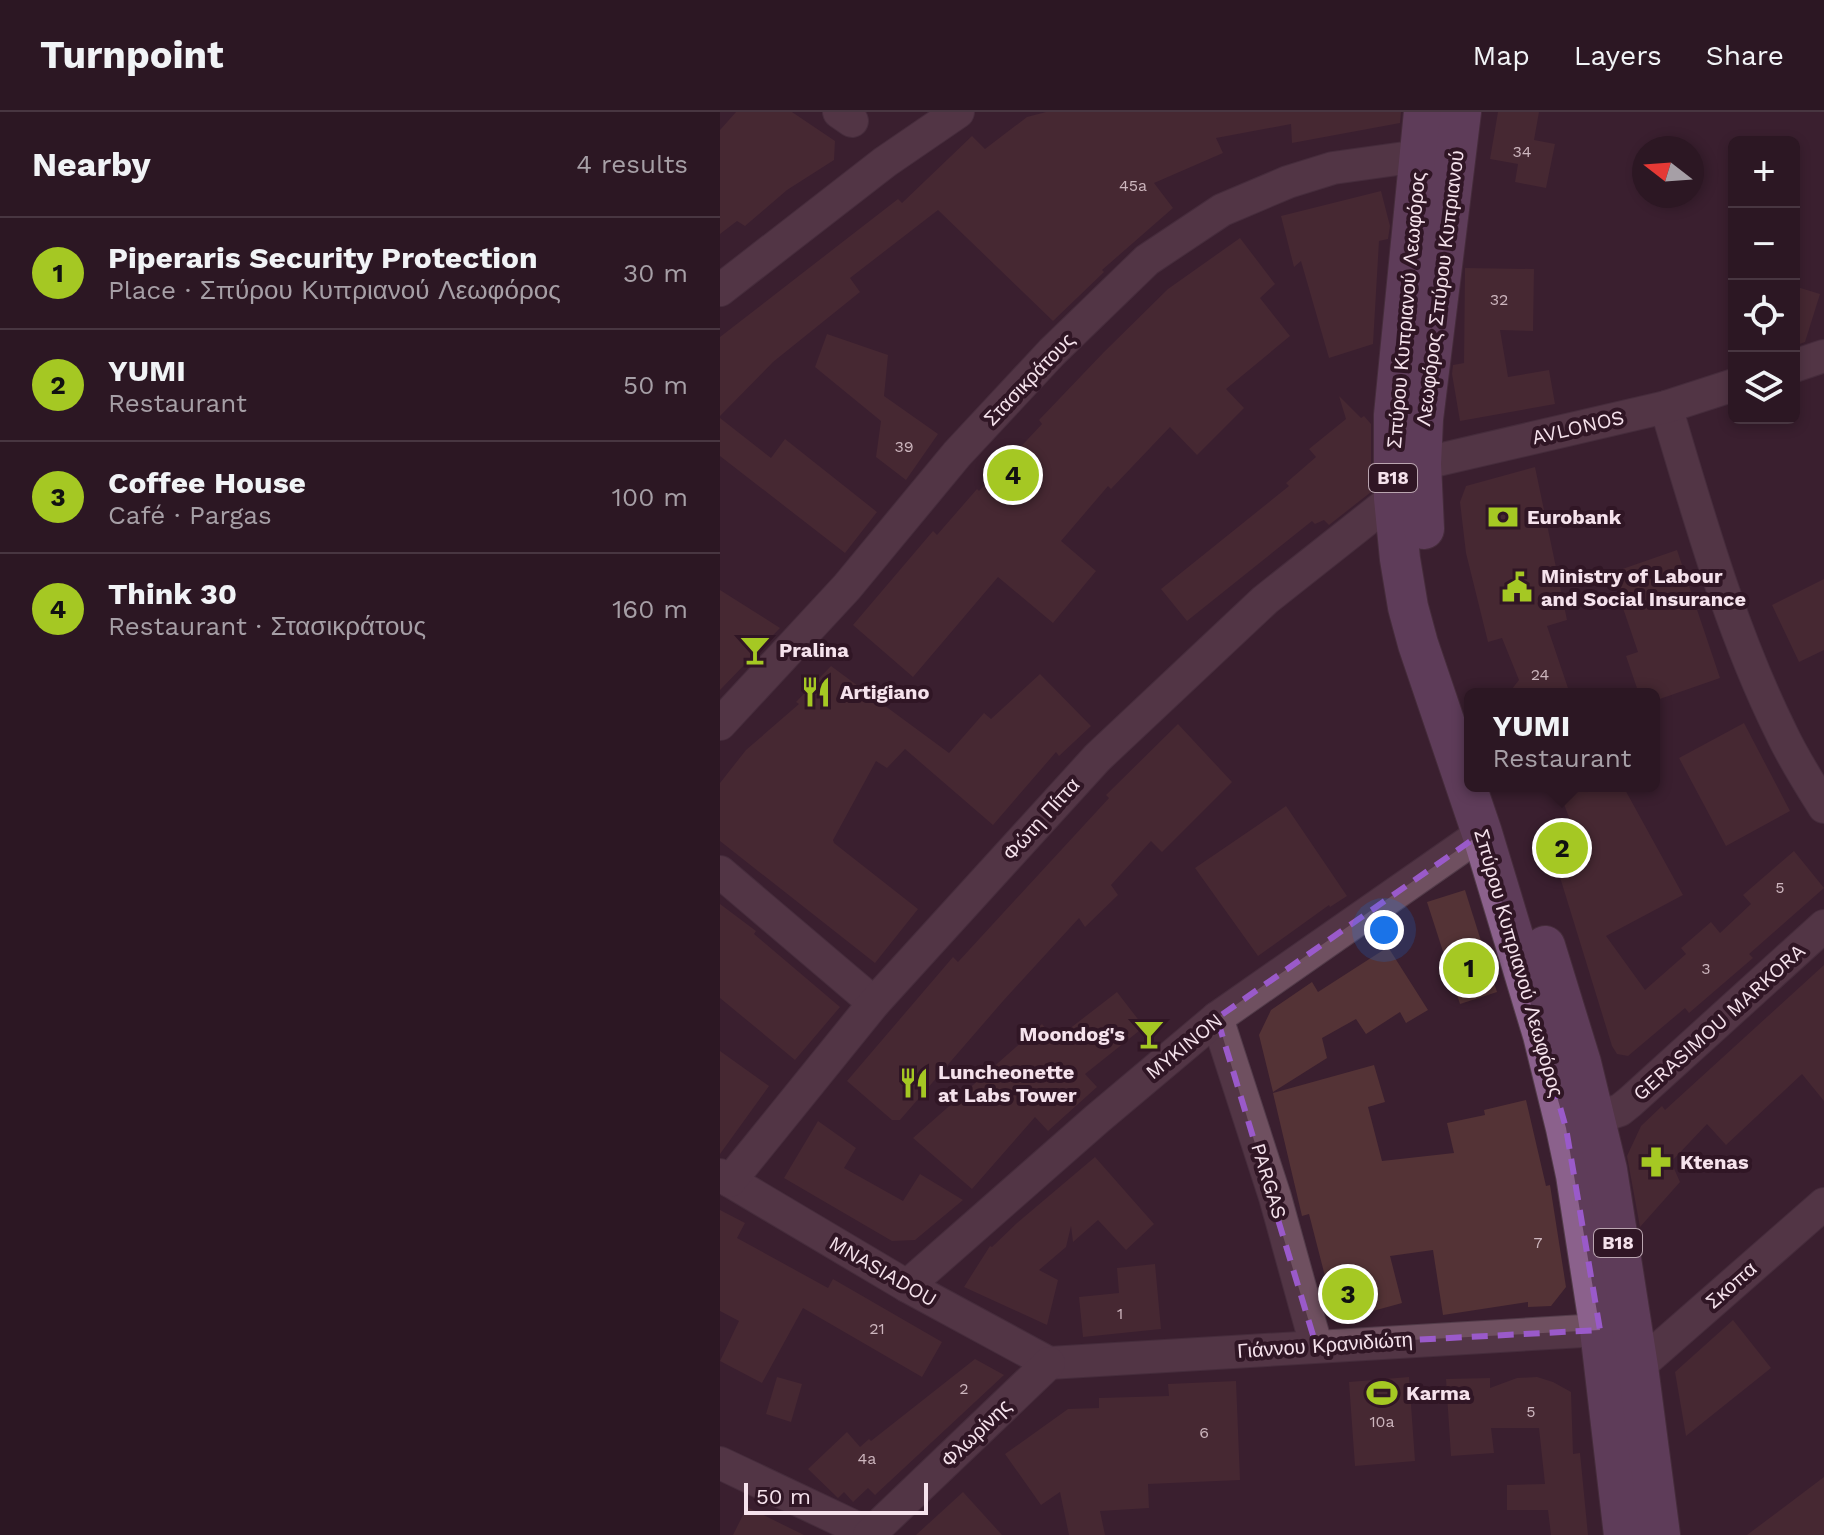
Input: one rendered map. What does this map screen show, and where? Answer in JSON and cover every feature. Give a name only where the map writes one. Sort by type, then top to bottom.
[{"type":"main road","name":"Σπύρου Κυπριανού Λεωφόρος","points":[[1424,112],[1394,415],[1394,498],[1408,607],[1464,780]]},
{"type":"main road","name":"Λεωφόρος Σπύρου Κυπριανού","points":[[1421,464],[1429,357],[1461,112]]},
{"type":"main road","name":"Σπύρου Κυπριανού Λεωφόρος","points":[[1421,464],[1422,510],[1432,585],[1446,649],[1464,702]]},
{"type":"main road","name":"Σπύρου Κυπριανού Λεωφόρος","points":[[1468,792],[1543,1035],[1581,1124],[1576,1175],[1600,1330],[1624,1535]]},
{"type":"main road","name":"Σπύρου Κυπριανού Λεωφόρος","points":[[1495,792],[1550,963],[1581,1124],[1638,1367],[1660,1535]]},
{"type":"street","points":[[727,274],[958,112]]},
{"type":"street","name":"Στασικράτους","points":[[720,724],[847,587],[957,454],[1052,352],[1147,260],[1222,210],[1288,182],[1333,168],[1419,156]]},
{"type":"street","points":[[1800,364],[1824,356]]},
{"type":"street","name":"AVLONOS","points":[[1421,464],[1666,407],[1728,387]]},
{"type":"street","points":[[1666,407],[1742,641],[1781,733],[1824,807]]},
{"type":"street","name":"Φώτη Πίττα","points":[[725,1178],[874,1003],[1097,758],[1265,600],[1394,498]]},
{"type":"street","name":"MYKINON","points":[[907,1286],[1217,1018],[1482,833]]},
{"type":"street","points":[[720,872],[874,1003]]},
{"type":"street","name":"GERASIMOU MARKORA","points":[[1581,1124],[1620,1110],[1630,1102],[1824,926]]},
{"type":"street","name":"PARGAS","points":[[1217,1018],[1275,1197],[1316,1345]]},
{"type":"street","name":"MNASIADOU","points":[[725,1178],[907,1286],[1049,1363]]},
{"type":"street","name":"Σκοπα","points":[[1638,1367],[1824,1204]]},
{"type":"street","name":"Γιάννου Κρανιδιώτη","points":[[1049,1363],[1600,1330]]},
{"type":"street","name":"Φλωρίνης","points":[[870,1534],[1049,1363]]},
{"type":"street","points":[[720,1463],[870,1534]]},
{"type":"street","points":[[1654,1483],[1675,1535]]},
{"type":"highlighted area","points":[[1482,833],[1566,1128],[1600,1330],[1316,1345],[1217,1018]]},
{"type":"building","points":[[736,112],[792,112],[835,141],[834,160],[787,190],[745,226],[737,221],[720,234],[720,130]]},
{"type":"building","points":[[1046,112],[1401,112],[1400,123],[1292,143],[1291,124],[1216,138],[1223,153],[1154,183],[1173,208],[1102,270],[1104,272],[1053,321],[938,210],[850,278],[860,292],[773,362],[720,416],[720,337],[898,199],[902,203],[972,136],[985,149],[1027,117]]},
{"type":"building","points":[[1498,112],[1539,112],[1534,140],[1555,144],[1546,188],[1515,182],[1518,164],[1490,159]]},
{"type":"building","points":[[1381,191],[1390,226],[1388,239],[1379,241],[1373,344],[1329,358],[1301,261],[1294,267],[1281,216]]},
{"type":"building","points":[[1240,238],[1275,284],[1260,298],[1290,336],[1226,389],[1244,408],[1197,455],[1170,427],[1111,489],[1108,486],[1061,541],[1096,571],[1053,623],[998,577],[913,677],[853,625],[933,531],[937,535],[977,489],[979,491],[1042,424],[1039,420],[1104,352],[1168,289]]},
{"type":"building","points":[[1465,268],[1534,269],[1533,331],[1500,330],[1508,377],[1549,370],[1555,404],[1460,421],[1452,374],[1453,365],[1464,363]]},
{"type":"building","points":[[1800,288],[1820,294],[1805,342],[1800,344]]},
{"type":"building","points":[[827,334],[888,355],[884,396],[938,434],[906,480],[876,457],[881,421],[815,367]]},
{"type":"building","points":[[1339,396],[1371,424],[1371,480],[1367,484],[1371,492],[1329,525],[1324,520],[1315,524],[1312,521],[1187,621],[1161,589],[1289,486],[1286,483],[1316,457],[1309,449],[1346,419]]},
{"type":"building","points":[[720,418],[771,458],[785,439],[877,512],[845,553],[720,456]]},
{"type":"building","points":[[1535,467],[1567,620],[1547,626],[1568,688],[1513,688],[1519,680],[1502,638],[1488,642],[1466,553],[1460,502],[1466,486]]},
{"type":"building","points":[[1677,550],[1720,678],[1660,699],[1660,688],[1637,688],[1626,656],[1638,652],[1611,573]]},
{"type":"building","points":[[1824,579],[1824,650],[1799,662],[1772,605]]},
{"type":"building","points":[[720,590],[780,628],[720,690]]},
{"type":"building","points":[[831,666],[949,753],[984,713],[991,719],[1040,674],[1091,726],[1059,756],[1056,752],[993,825],[905,749],[887,768],[876,761],[833,840],[918,909],[875,963],[720,841],[720,783],[746,750],[799,704],[796,702]]},
{"type":"building","points":[[1744,723],[1790,811],[1726,846],[1679,758]]},
{"type":"building","points":[[1178,724],[1232,782],[1162,852],[1151,841],[1111,885],[1118,895],[1085,927],[1079,918],[900,1120],[892,1120],[847,1081],[953,957],[958,962],[1109,798],[1106,795]]},
{"type":"building","points":[[1559,792],[1626,792],[1683,895],[1606,936],[1645,990],[1686,954],[1681,948],[1711,922],[1720,933],[1751,904],[1743,895],[1794,851],[1824,888],[1749,954],[1753,958],[1689,1013],[1685,1008],[1628,1056],[1617,1054],[1547,835],[1570,820]]},
{"type":"building","points":[[1286,806],[1347,896],[1329,905],[1258,956],[1195,868]]},
{"type":"building","points":[[1465,890],[1497,992],[1460,1004],[1427,902]]},
{"type":"building","points":[[720,904],[756,931],[754,934],[840,1007],[795,1060],[720,998]]},
{"type":"building","points":[[1388,947],[1428,1010],[1406,1023],[1400,1012],[1366,1034],[1356,1019],[1322,1038],[1327,1058],[1273,1092],[1259,1035],[1271,1010],[1312,982],[1318,992]]},
{"type":"building","points":[[1824,965],[1824,1101],[1802,1074],[1726,1145],[1707,1124],[1671,1162],[1680,1182],[1640,1227],[1627,1156],[1641,1126],[1662,1106],[1665,1110]]},
{"type":"building","points":[[1117,992],[1144,1027],[1085,1074],[1097,1087],[1048,1131],[1035,1117],[972,1189],[913,1138],[1042,1024],[1055,1040]]},
{"type":"building","points":[[720,1051],[769,1086],[720,1154]]},
{"type":"building","points":[[1374,1065],[1385,1102],[1368,1107],[1382,1161],[1454,1153],[1447,1123],[1485,1115],[1484,1110],[1526,1100],[1546,1186],[1550,1185],[1566,1287],[1551,1306],[1528,1307],[1528,1302],[1443,1315],[1433,1250],[1390,1256],[1402,1303],[1362,1314],[1359,1305],[1341,1310],[1334,1282],[1327,1284],[1309,1214],[1302,1216],[1273,1093]]},
{"type":"building","points":[[818,1121],[856,1148],[844,1168],[903,1201],[920,1174],[963,1200],[915,1240],[892,1241],[784,1178]]},
{"type":"building","points":[[1095,1157],[1154,1224],[1126,1250],[1098,1220],[1073,1242],[1071,1226],[1066,1247],[1039,1270],[1058,1280],[1047,1325],[964,1287],[990,1246]]},
{"type":"building","points":[[720,1210],[745,1223],[737,1238],[828,1288],[833,1279],[942,1342],[922,1377],[803,1308],[762,1383],[720,1361],[739,1321],[720,1311]]},
{"type":"building","points":[[1155,1264],[1161,1329],[1083,1337],[1079,1297],[1119,1293],[1117,1268]]},
{"type":"building","points":[[1733,1320],[1771,1368],[1686,1436],[1675,1372]]},
{"type":"building","points":[[975,1359],[1004,1375],[875,1495],[868,1488],[853,1502],[844,1492],[838,1498],[808,1469],[847,1432],[860,1447],[869,1439],[871,1441]]},
{"type":"building","points":[[777,1377],[802,1384],[791,1422],[766,1414]]},
{"type":"building","points":[[1409,1377],[1415,1461],[1355,1466],[1349,1382]]},
{"type":"building","points":[[1537,1377],[1571,1392],[1573,1454],[1580,1453],[1588,1535],[1551,1535],[1548,1510],[1507,1510],[1507,1485],[1545,1484],[1539,1428],[1491,1428],[1494,1453],[1451,1456],[1446,1379],[1490,1378],[1490,1388],[1517,1378]]},
{"type":"building","points":[[1236,1381],[1240,1480],[1148,1484],[1149,1508],[1100,1511],[1105,1535],[1069,1535],[1060,1492],[1041,1505],[1005,1454],[1068,1409],[1099,1408],[1099,1398],[1169,1396],[1168,1384]]},
{"type":"building","points":[[1824,1477],[1824,1535],[1747,1535]]},
{"type":"building","points":[[963,1492],[1002,1535],[916,1535]]},
{"type":"building","points":[[747,1507],[804,1535],[733,1535]]},
{"type":"place","name":"Think 30","points":[[1013,475]]},
{"type":"place","name":"Eurobank","points":[[1503,517]]},
{"type":"place","name":"Ministry of Labour and Social Insurance","points":[[1517,587]]},
{"type":"place","name":"Pralina","points":[[755,650]]},
{"type":"place","name":"Artigiano","points":[[816,692]]},
{"type":"place","name":"YUMI","points":[[1562,848]]},
{"type":"place","name":"Piperaris Security Protection","points":[[1469,968]]},
{"type":"place","name":"Moondog's","points":[[1149,1034]]},
{"type":"place","name":"Luncheonette at Labs Tower","points":[[914,1083]]},
{"type":"place","name":"Ktenas","points":[[1656,1162]]},
{"type":"place","name":"Coffee House","points":[[1348,1294]]},
{"type":"place","name":"Karma","points":[[1382,1393]]}]
